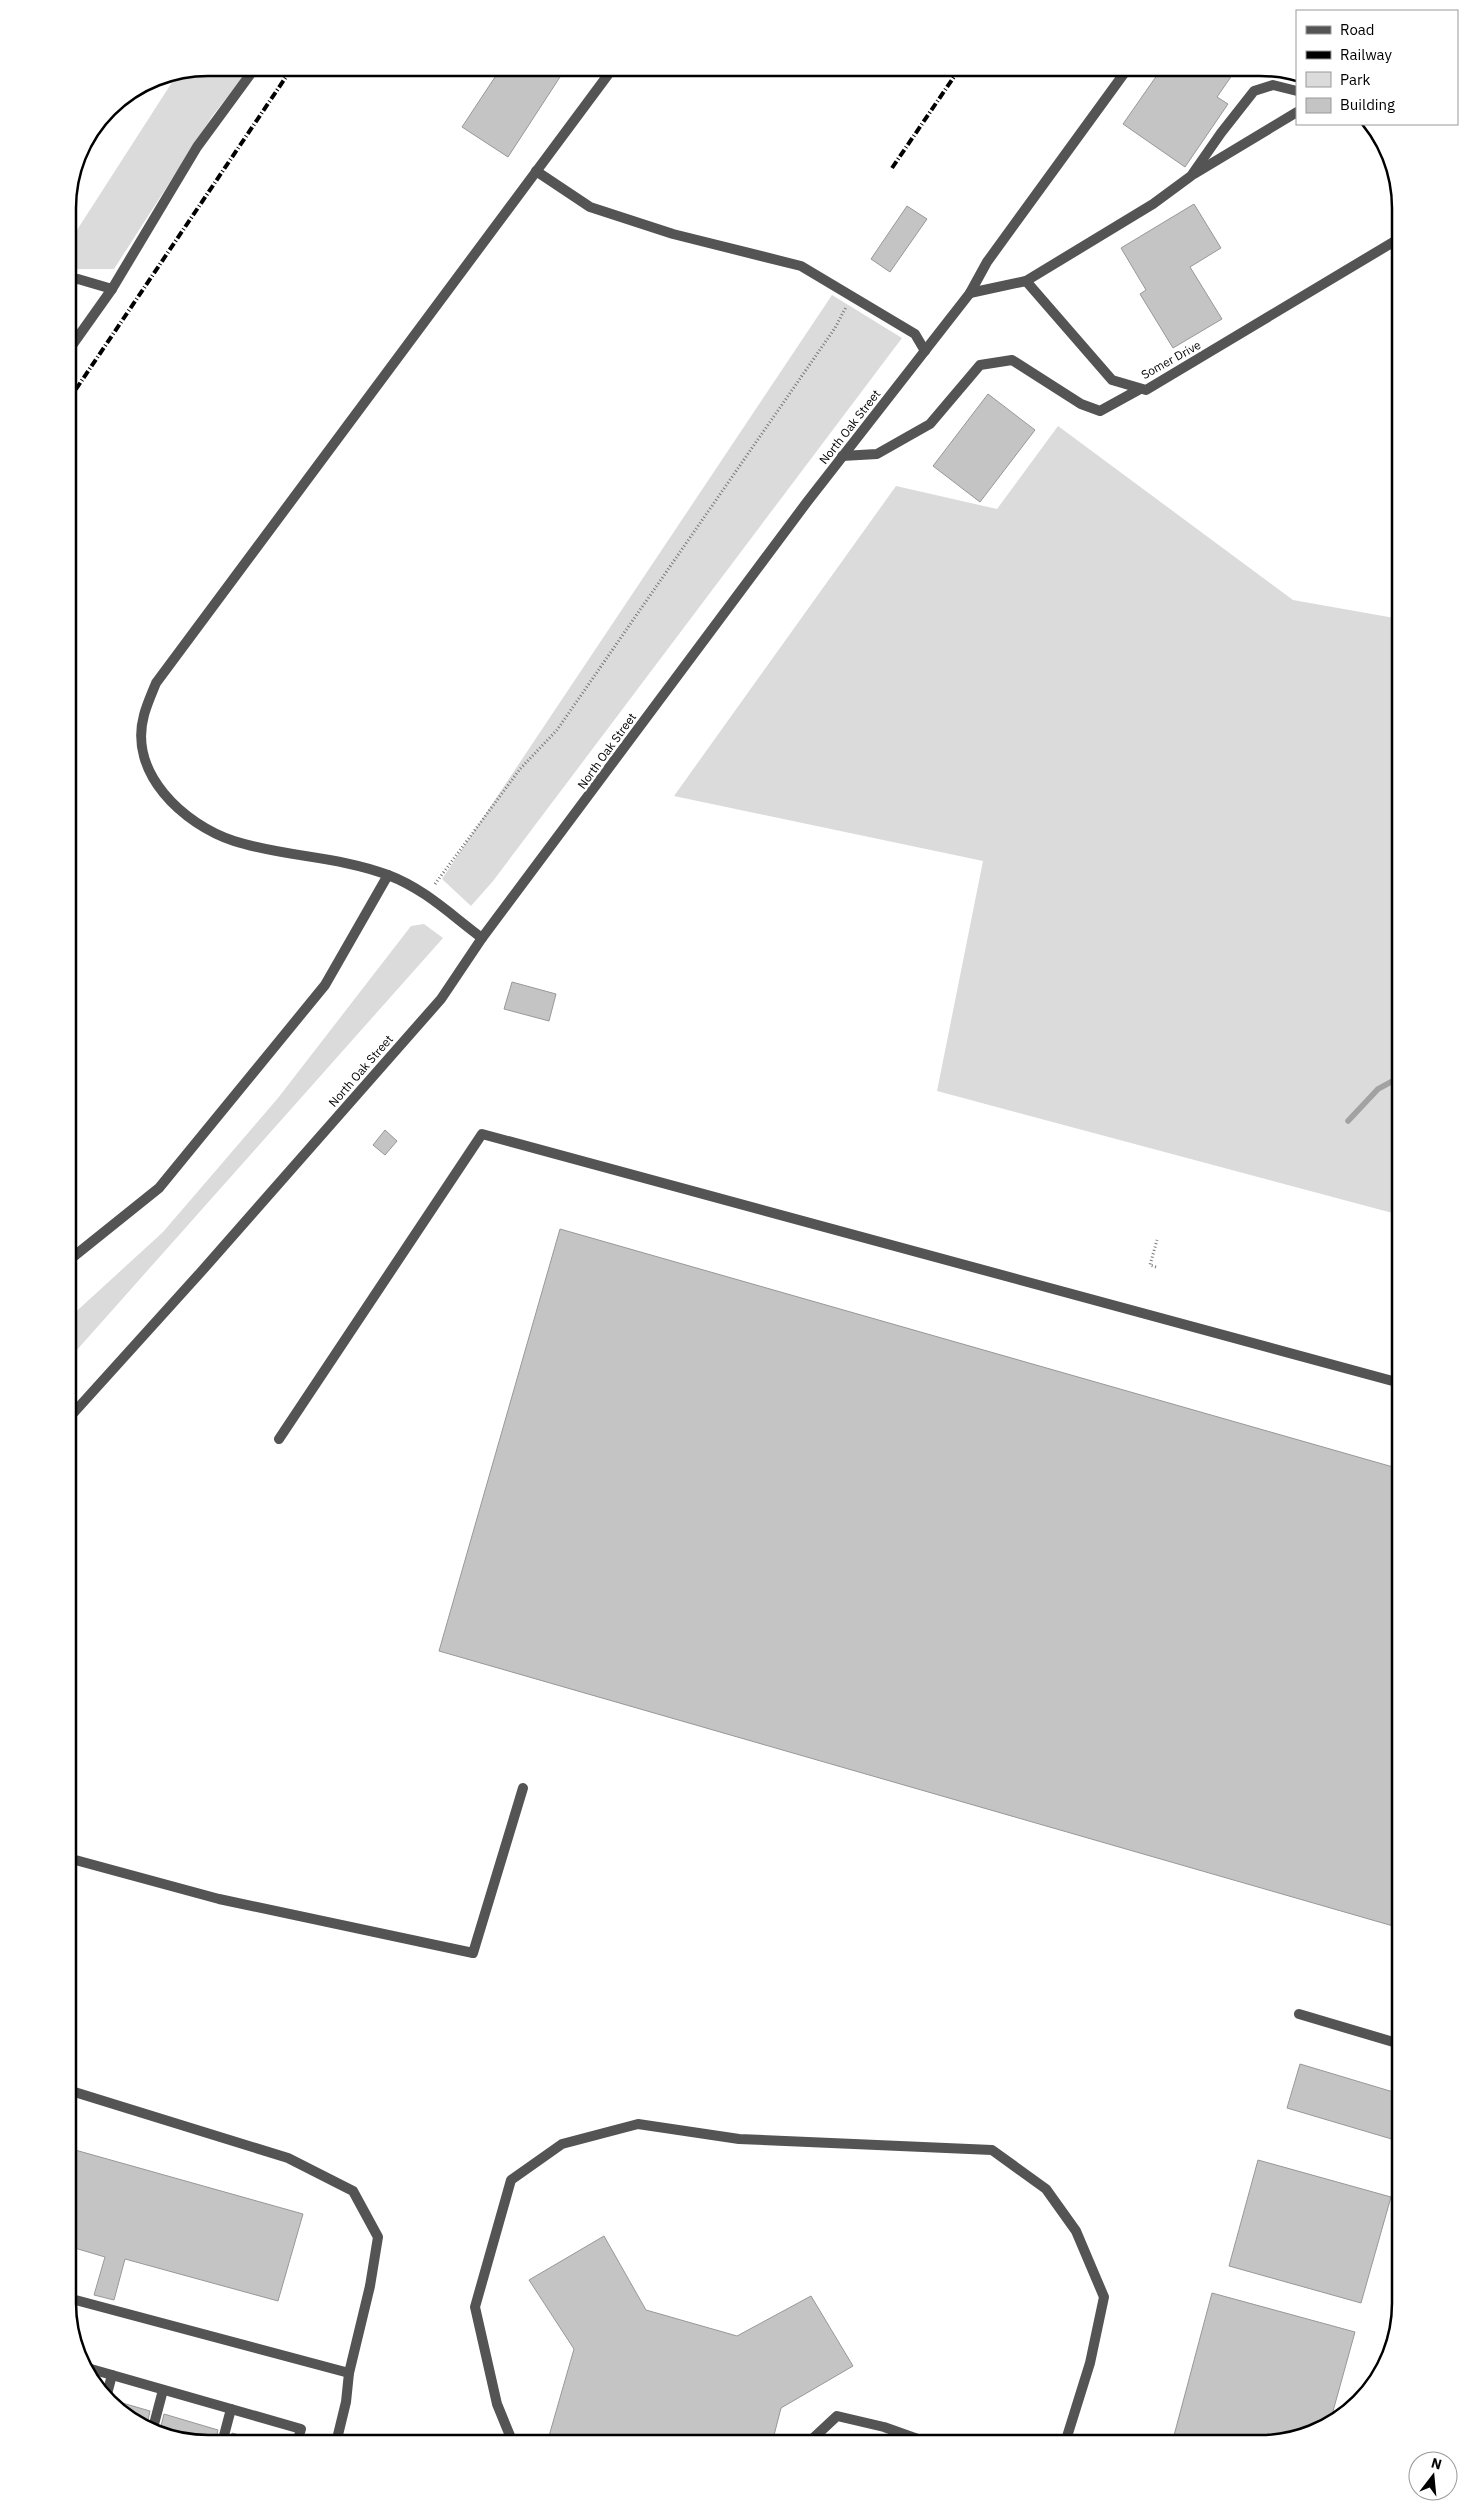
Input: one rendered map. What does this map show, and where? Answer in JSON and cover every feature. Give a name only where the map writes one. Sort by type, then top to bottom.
[{"type":"street","points":[[77,338],[112,288],[197,147],[249,76]]},
{"type":"street","points":[[482,938],[428,895],[388,875],[342,861],[257,847],[233,841],[204,828],[178,809],[161,792],[146,764],[142,735],[144,716],[156,683],[607,76]]},
{"type":"street","name":"North Oak Street","points":[[76,1410],[207,1266],[441,999],[482,938],[842,456],[970,293],[987,262],[1122,77]]},
{"type":"street","points":[[1191,176],[1221,133],[1254,91],[1273,85],[1296,91]]},
{"type":"street","points":[[970,293],[1026,281],[1153,204],[1191,176],[1296,113]]},
{"type":"street","points":[[536,171],[590,207],[672,234],[800,266],[852,295],[915,334],[925,351]]},
{"type":"street","name":"Somer Drive","points":[[1026,281],[1112,380],[1146,390],[1392,243]]},
{"type":"street","points":[[77,279],[112,288]]},
{"type":"street","points":[[842,456],[877,454],[930,424],[980,365],[1012,360],[1081,404],[1100,411],[1140,388]]},
{"type":"street","points":[[76,1254],[158,1188],[324,986],[388,875]]},
{"type":"street","points":[[279,1439],[482,1134],[1392,1381]]},
{"type":"street","points":[[76,1860],[219,1899],[473,1953],[523,1788]]},
{"type":"street","points":[[1299,2014],[1392,2042]]},
{"type":"street","points":[[76,2093],[288,2158],[353,2191],[378,2237],[370,2286],[349,2373],[346,2402],[338,2434]]},
{"type":"street","points":[[510,2434],[498,2404],[475,2307],[511,2180],[562,2144],[638,2124],[739,2139],[992,2150],[1046,2189],[1076,2230],[1104,2296],[1090,2363],[1068,2435]]},
{"type":"street","points":[[76,2300],[349,2373]]},
{"type":"street","points":[[95,2370],[301,2429],[300,2434]]},
{"type":"street","points":[[108,2389],[112,2375]]},
{"type":"street","points":[[154,2423],[163,2390]]},
{"type":"street","points":[[224,2434],[231,2409]]},
{"type":"street","points":[[817,2435],[837,2416],[884,2427],[906,2435]]},
{"type":"path","points":[[428,895],[520,769],[558,730],[835,328],[852,295]]},
{"type":"path","points":[[1156,1267],[1150,1265],[1157,1240]]},
{"type":"green space","points":[[244,76],[213,115],[114,269],[77,269],[77,230],[173,81],[191,77]]},
{"type":"green space","points":[[832,295],[902,338],[493,881],[471,906],[442,879]]},
{"type":"green space","points":[[1058,426],[1293,600],[1392,618],[1392,1213],[937,1091],[983,861],[674,796],[896,486],[997,509]]},
{"type":"green space","points":[[424,924],[443,938],[76,1350],[76,1311],[163,1232],[278,1098],[411,926]]},
{"type":"building","points":[[496,76],[560,77],[508,157],[462,127]]},
{"type":"building","points":[[1156,77],[1231,77],[1217,97],[1228,104],[1185,167],[1123,124]]},
{"type":"building","points":[[1194,204],[1221,248],[1190,267],[1222,319],[1173,348],[1140,294],[1146,290],[1121,248]]},
{"type":"building","points":[[907,206],[927,219],[890,272],[871,259]]},
{"type":"building","points":[[988,394],[1035,430],[980,502],[933,466]]},
{"type":"building","points":[[512,982],[556,994],[549,1021],[504,1009]]},
{"type":"building","points":[[385,1130],[397,1141],[385,1155],[373,1145]]},
{"type":"building","points":[[560,1229],[1392,1467],[1392,1926],[439,1651]]},
{"type":"building","points":[[1300,2064],[1392,2092],[1392,2139],[1287,2108]]},
{"type":"building","points":[[76,2150],[303,2214],[278,2301],[125,2259],[114,2300],[94,2295],[105,2257],[76,2248]]},
{"type":"building","points":[[1258,2160],[1391,2197],[1361,2303],[1229,2266]]},
{"type":"building","points":[[604,2236],[646,2310],[737,2336],[811,2296],[853,2366],[781,2408],[774,2435],[549,2434],[574,2349],[529,2280]]},
{"type":"building","points":[[1212,2293],[1355,2332],[1332,2413],[1311,2425],[1277,2434],[1174,2435]]},
{"type":"building","points":[[122,2403],[150,2411],[148,2420]]},
{"type":"building","points":[[164,2414],[218,2430],[217,2434],[199,2434],[182,2432],[161,2426]]},
{"type":"waterway","points":[[1348,1121],[1378,1089],[1392,1081]]},
{"type":"railway","points":[[77,388],[287,76]]},
{"type":"railway","points":[[892,168],[954,77]]}]
